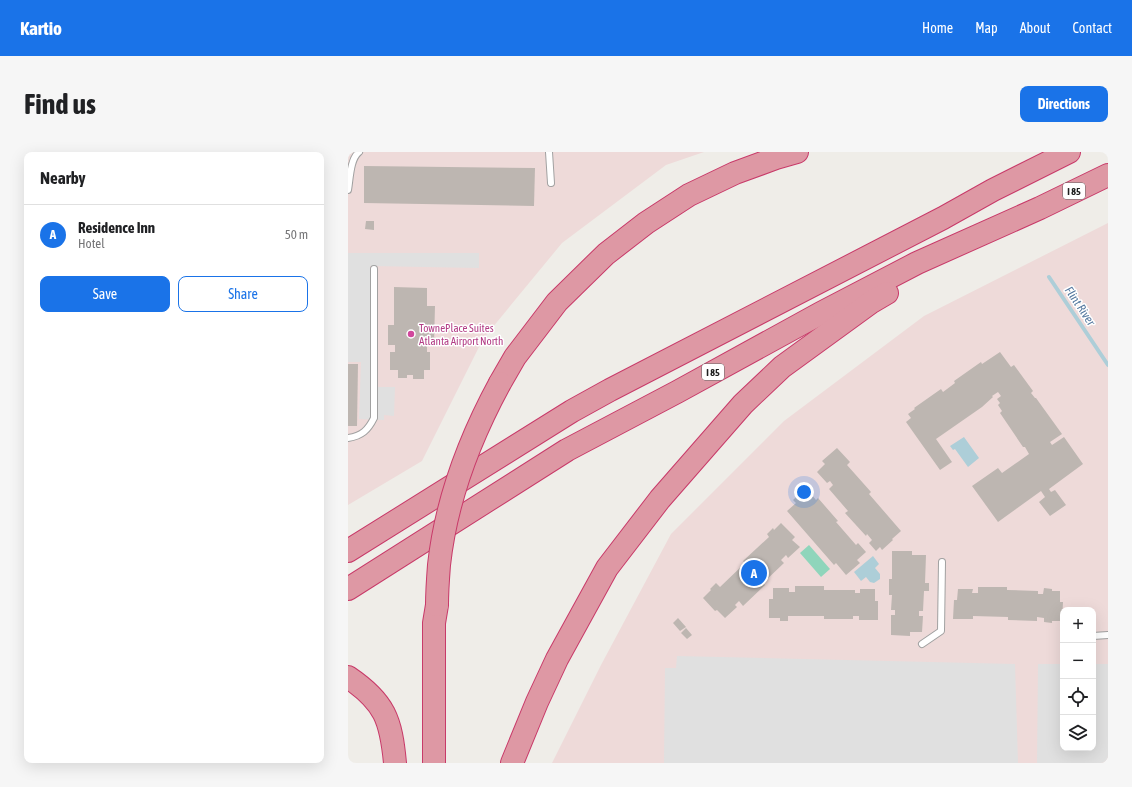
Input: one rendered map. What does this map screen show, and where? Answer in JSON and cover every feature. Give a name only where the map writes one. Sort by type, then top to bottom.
[{"type":"highway","points":[[434,763],[434,623],[437,605],[439,565],[446,526],[462,465],[474,435],[486,408],[515,356],[557,302],[606,254],[646,222],[689,195],[736,173],[796,152]]},
{"type":"highway","points":[[348,551],[603,394],[943,218],[993,190],[1069,152]]},
{"type":"highway","name":"I 85","points":[[348,589],[567,450],[918,263],[1040,208],[1108,175]]},
{"type":"highway","points":[[517,757],[537,702],[557,659],[607,568],[660,499],[743,404],[782,367],[870,303],[1040,208]]},
{"type":"highway","points":[[348,677],[360,685],[377,702],[387,719],[393,740],[395,763]]},
{"type":"lane","points":[[348,190],[353,160],[359,152]]},
{"type":"lane","points":[[549,152],[551,184]]},
{"type":"lane","points":[[348,438],[360,435],[369,427],[374,418],[374,269]]},
{"type":"lane","points":[[922,644],[941,631],[942,562]]},
{"type":"lane","points":[[1096,636],[1108,635]]},
{"type":"shaded area","points":[[348,152],[704,152],[666,165],[562,243],[483,339],[422,461],[348,505]]},
{"type":"shaded area","points":[[1108,223],[1108,763],[552,763],[601,665],[671,534],[784,421],[924,316]]},
{"type":"shaded area","points":[[348,253],[479,253],[479,268],[370,266],[370,387],[395,387],[394,416],[384,415],[384,420],[359,419],[361,362],[348,362]]},
{"type":"shaded area","points":[[677,656],[1015,664],[1018,763],[664,763],[665,668],[676,668]]},
{"type":"shaded area","points":[[1038,664],[1060,664],[1060,751],[1096,751],[1096,664],[1108,664],[1108,763],[1037,763]]},
{"type":"green space","points":[[809,545],[830,569],[821,577],[800,553]]},
{"type":"water","points":[[964,437],[979,458],[968,467],[955,449],[953,450],[950,446]]},
{"type":"water","points":[[873,556],[879,564],[875,568],[880,574],[880,579],[874,583],[870,582],[866,577],[861,581],[854,572]]},
{"type":"building","points":[[364,166],[535,168],[534,206],[364,203]]},
{"type":"building","points":[[366,221],[374,221],[374,230],[365,229]]},
{"type":"building","name":"TownePlace Suites Atlanta Airport North","points":[[394,287],[427,288],[427,306],[435,306],[434,343],[427,343],[427,352],[430,352],[430,370],[424,370],[424,379],[413,379],[413,375],[407,375],[407,378],[398,378],[398,370],[390,370],[390,352],[395,352],[395,345],[388,345],[388,325],[394,325]]},
{"type":"building","points":[[1000,352],[1011,367],[1014,365],[1033,391],[1031,393],[1062,434],[1050,442],[1052,445],[1064,437],[1083,464],[1049,489],[1051,492],[1055,490],[1066,505],[1050,516],[1039,502],[1045,497],[1041,491],[998,522],[972,486],[998,468],[1002,473],[1029,454],[1000,413],[1002,411],[998,405],[1000,403],[997,399],[1001,396],[998,392],[982,407],[936,439],[952,462],[940,470],[906,422],[911,418],[908,414],[915,409],[914,408],[941,389],[943,392],[955,383],[954,381],[981,362],[982,364]]},
{"type":"building","points":[[348,364],[358,364],[357,426],[348,426]]},
{"type":"building","points":[[837,448],[850,462],[847,465],[871,492],[869,494],[901,531],[882,550],[880,547],[876,551],[869,543],[872,540],[867,534],[866,536],[845,513],[848,511],[829,489],[833,485],[830,481],[827,483],[817,472],[825,464],[822,461]]},
{"type":"building","points":[[806,488],[816,500],[818,498],[856,545],[858,543],[866,552],[857,560],[860,563],[846,575],[836,563],[834,565],[787,511],[796,503],[793,500]]},
{"type":"building","points":[[781,523],[795,537],[792,540],[800,547],[788,558],[786,555],[781,560],[784,563],[763,583],[765,585],[743,606],[739,601],[735,605],[737,607],[725,618],[717,610],[715,611],[703,598],[716,583],[720,587],[745,563],[743,561],[769,537],[767,534]]},
{"type":"building","points":[[892,551],[912,551],[912,555],[926,555],[925,583],[929,583],[929,591],[924,591],[923,611],[919,611],[919,616],[923,616],[922,632],[910,632],[910,636],[891,635],[891,615],[895,615],[895,610],[891,610],[892,595],[889,595],[889,579],[892,579]]},
{"type":"building","points":[[795,586],[824,586],[824,590],[855,590],[855,593],[860,593],[860,589],[875,589],[875,601],[878,601],[878,620],[859,620],[859,616],[853,616],[853,619],[824,619],[824,616],[788,616],[788,621],[780,621],[780,618],[769,618],[769,599],[773,599],[773,588],[789,588],[789,592],[795,592]]},
{"type":"building","points":[[978,587],[1007,587],[1007,590],[1038,591],[1038,594],[1043,594],[1044,588],[1052,589],[1052,591],[1060,591],[1060,602],[1063,602],[1063,607],[1060,607],[1060,621],[1052,621],[1052,623],[1044,622],[1044,618],[1037,617],[1037,621],[1008,620],[1008,617],[973,616],[973,619],[953,619],[954,600],[957,600],[958,589],[973,589],[972,593],[978,593]]},
{"type":"building","points":[[678,618],[686,627],[680,631],[673,623]]},
{"type":"building","points":[[686,628],[692,635],[687,639],[681,633]]},
{"type":"waterway","name":"Flint River","points":[[1049,277],[1108,365]]},
{"type":"place","name":"TownePlace Suites Atlanta Airport North","points":[[411,334]]},
{"type":"place","name":"Residence Inn","points":[[754,573]]}]
